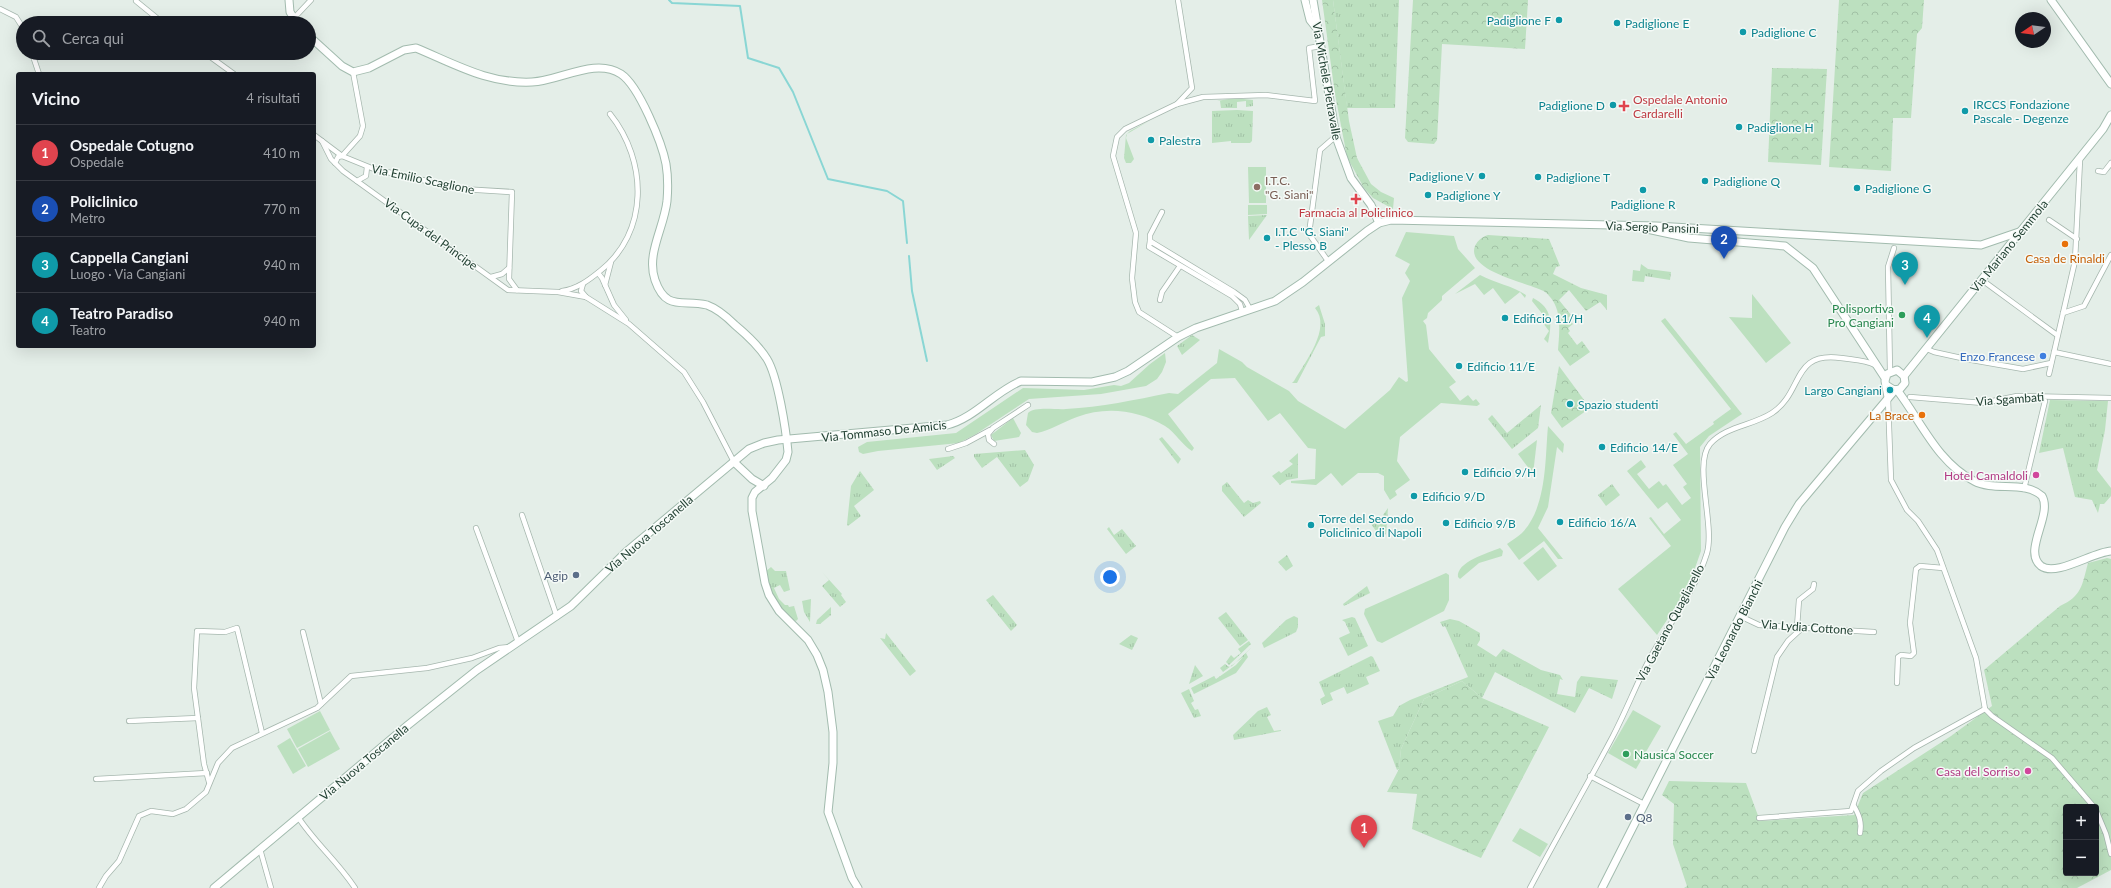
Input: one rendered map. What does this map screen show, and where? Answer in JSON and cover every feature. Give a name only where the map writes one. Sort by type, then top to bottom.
[{"type":"main road","points":[[289,0],[290,12],[292,16]]},
{"type":"main road","points":[[1305,0],[1310,20],[1318,30]]},
{"type":"main road","name":"Via Michele Pietravalle","points":[[1313,0],[1336,136],[1351,178],[1371,205],[1379,223]]},
{"type":"main road","points":[[2052,0],[2110,81]]},
{"type":"main road","points":[[316,42],[342,66],[353,72],[369,68],[404,50],[416,48],[485,77],[503,81],[533,82],[598,68],[607,68],[622,74],[634,87],[644,106],[665,162],[667,202],[651,267],[656,285],[660,293],[672,303],[707,306],[717,310],[725,316],[759,348],[768,361],[774,375],[787,439],[786,460],[764,486],[755,492],[752,498],[752,511],[765,582],[769,595],[779,611],[808,640],[817,655],[823,670],[828,692],[833,732],[833,763],[828,812],[852,878],[858,888]]},
{"type":"main road","name":"Via Mariano Semmola","points":[[1904,376],[2103,129],[2111,115]]},
{"type":"main road","name":"Via Sergio Pansini","points":[[1379,223],[1391,220],[1419,219],[1637,227],[1656,226],[1980,245],[2019,232]]},
{"type":"main road","name":"Via Tommaso De Amicis","points":[[787,439],[946,425],[963,420],[1021,381],[1092,382],[1115,377],[1128,371],[1178,337],[1250,308],[1275,301],[1303,282],[1329,260],[1379,223]]},
{"type":"main road","points":[[1637,227],[1689,238],[1785,246],[1813,268],[1879,366],[1890,389],[1898,389],[1907,399],[1942,456],[1975,482],[2024,489],[2039,493],[2046,504],[2035,550],[2036,560],[2043,568],[2053,570],[2094,555],[2111,551]]},
{"type":"main road","points":[[1888,397],[1885,381],[1890,371],[1897,370],[1904,376],[1898,389]]},
{"type":"main road","name":"Via Leonardo Bianchi","points":[[1602,888],[1644,804],[1742,617],[1785,527],[1799,504],[1888,397],[1898,389]]},
{"type":"main road","name":"Via Nuova Toscanella","points":[[214,888],[408,725],[477,670],[557,617],[571,606],[626,552],[734,462],[756,446],[787,439]]},
{"type":"main road","points":[[734,462],[752,479],[764,486]]},
{"type":"street","points":[[299,16],[311,0]]},
{"type":"street","points":[[1177,104],[1192,88],[1178,0]]},
{"type":"street","points":[[136,1],[154,16]]},
{"type":"street","points":[[0,9],[16,17]]},
{"type":"street","points":[[1178,337],[1139,312],[1135,302],[1132,278],[1136,233],[1113,156],[1117,137],[1125,129],[1177,104],[1215,96],[1266,95],[1315,100],[1309,48],[1321,46]]},
{"type":"street","points":[[34,60],[37,72]]},
{"type":"street","points":[[215,60],[231,72]]},
{"type":"street","points":[[335,163],[360,136],[363,126],[353,72]]},
{"type":"street","name":"Via Cupa del Principe","points":[[558,292],[583,284],[598,273],[612,260],[626,242],[631,232],[639,195],[637,176],[632,157],[618,126],[610,114]]},
{"type":"street","points":[[1329,260],[1310,233],[1321,150],[1336,136]]},
{"type":"street","name":"Via Emilio Scaglione","points":[[316,137],[342,156],[367,167],[462,189],[512,192],[509,268],[510,283],[517,290]]},
{"type":"street","name":"Via Cupa del Principe","points":[[322,141],[335,163],[357,181],[508,290],[558,292],[586,297],[629,324],[684,372],[703,402],[734,462]]},
{"type":"street","points":[[2049,374],[2075,261],[2077,239],[2078,166],[2080,156]]},
{"type":"street","points":[[2098,171],[2104,172],[2111,163]]},
{"type":"street","points":[[357,181],[366,176],[367,167]]},
{"type":"street","points":[[1162,212],[1150,235],[1149,247],[1232,296],[1240,304],[1242,311]]},
{"type":"street","points":[[2049,220],[2077,239]]},
{"type":"street","points":[[1150,241],[1234,292],[1245,300],[1250,308]]},
{"type":"street","points":[[1890,371],[1888,267],[1894,248]]},
{"type":"street","points":[[2063,313],[2084,306],[2111,255]]},
{"type":"street","points":[[605,286],[612,260]]},
{"type":"street","points":[[1160,300],[1162,292],[1180,266]]},
{"type":"street","points":[[491,277],[502,274],[509,268]]},
{"type":"street","points":[[598,273],[614,305],[629,324]]},
{"type":"street","points":[[1982,280],[2057,335]]},
{"type":"street","points":[[583,284],[581,291],[586,297]]},
{"type":"street","points":[[608,310],[614,305]]},
{"type":"street","points":[[1927,349],[1966,360],[2023,369],[2052,363]]},
{"type":"street","points":[[2054,352],[2111,364]]},
{"type":"street","name":"Via Gaetano Quagliarello","points":[[1530,888],[1590,776],[1614,735],[1641,674],[1692,586],[1707,553],[1709,532],[1704,466],[1705,454],[1710,444],[1729,430],[1772,413],[1787,400],[1805,366],[1813,361],[1831,357],[1865,361],[1879,366]]},
{"type":"street","name":"Via Sgambati","points":[[1907,399],[1982,404],[2017,396],[2111,398]]},
{"type":"street","points":[[1888,397],[1891,480],[1894,490],[1907,510],[1918,521],[1937,550],[1976,658],[1985,709],[1992,716],[2052,758],[2091,804]]},
{"type":"street","points":[[2024,489],[2045,401]]},
{"type":"street","points":[[948,449],[966,443],[993,428],[1028,405]]},
{"type":"street","points":[[993,428],[988,434],[989,440],[994,444]]},
{"type":"street","points":[[752,479],[755,492]]},
{"type":"street","points":[[522,515],[557,617]]},
{"type":"street","points":[[476,528],[518,642]]},
{"type":"street","points":[[1897,683],[1898,657],[1901,655],[1911,656],[1914,653],[1910,623],[1915,570],[1920,566],[1943,568]]},
{"type":"street","points":[[1754,751],[1777,657],[1799,628],[1799,600],[1813,589],[1814,584]]},
{"type":"street","name":"Via Lydia Cottone","points":[[1742,617],[1759,624],[1799,628],[1874,632]]},
{"type":"street","points":[[210,782],[207,774],[194,688],[197,631],[225,632],[237,628],[262,733]]},
{"type":"street","points":[[303,632],[321,704]]},
{"type":"street","points":[[99,888],[106,876],[119,861],[138,816],[151,811],[172,814],[186,810],[206,792],[218,763],[232,748],[317,708],[351,676],[427,668],[472,658],[499,648],[510,647]]},
{"type":"street","points":[[1760,818],[1851,812],[1858,791],[1881,771],[1914,748],[1985,709]]},
{"type":"street","points":[[129,721],[198,718]]},
{"type":"street","points":[[96,779],[207,774]]},
{"type":"street","points":[[1590,776],[1644,804]]},
{"type":"street","points":[[1854,806],[1860,816],[1862,824],[1860,833]]},
{"type":"street","points":[[298,817],[320,847],[342,869],[355,888]]},
{"type":"street","points":[[2099,817],[2106,834],[2111,854]]},
{"type":"street","points":[[260,849],[272,888]]},
{"type":"green space","points":[[1322,0],[1333,0],[1349,121],[1357,158],[1371,184],[1381,192],[1394,198],[1393,209],[1373,198],[1364,188],[1347,157],[1335,94]]},
{"type":"green space","points":[[1333,0],[1399,0],[1395,108],[1347,108]]},
{"type":"green space","points":[[1413,0],[1528,0],[1525,49],[1442,44],[1437,140],[1434,144],[1408,142],[1405,138]]},
{"type":"green space","points":[[1839,0],[1924,0],[1922,28],[1917,34],[1911,118],[1893,118],[1891,171],[1829,167]]},
{"type":"green space","points":[[1772,68],[1827,69],[1821,165],[1768,162]]},
{"type":"green space","points":[[1234,98],[1253,100],[1253,106],[1246,107],[1246,101],[1237,102],[1237,108],[1221,108],[1220,101],[1217,101]]},
{"type":"green space","points":[[1212,111],[1253,111],[1252,141],[1250,143],[1231,143],[1231,141],[1212,143]]},
{"type":"green space","points":[[1149,121],[1127,134],[1130,131]]},
{"type":"green space","points":[[1127,134],[1126,138],[1134,159],[1131,163],[1126,163],[1124,158],[1126,135]]},
{"type":"green space","points":[[1248,167],[1266,167],[1266,203],[1249,203]]},
{"type":"green space","points":[[1248,205],[1267,205],[1267,214],[1248,215]]},
{"type":"green space","points":[[1267,215],[1249,240],[1248,216]]},
{"type":"green space","points":[[1406,232],[1454,236],[1458,249],[1475,268],[1442,296],[1442,300],[1428,313],[1427,318],[1423,321],[1426,325],[1429,349],[1456,382],[1449,387],[1460,401],[1468,395],[1473,401],[1476,399],[1480,404],[1477,406],[1441,403],[1400,437],[1397,461],[1410,480],[1395,491],[1397,495],[1390,500],[1384,490],[1384,476],[1378,473],[1358,473],[1342,486],[1331,473],[1316,485],[1291,483],[1291,481],[1315,479],[1316,449],[1308,448],[1280,413],[1268,421],[1235,378],[1211,379],[1168,414],[1194,448],[1192,451],[1165,426],[1144,416],[1122,411],[1088,414],[1037,433],[1032,432],[1026,425],[1028,413],[1035,410],[1092,407],[1169,393],[1178,394],[1217,363],[1219,349],[1289,391],[1298,401],[1345,429],[1390,390],[1399,377],[1406,382],[1408,381],[1402,298],[1410,281],[1405,273],[1410,264],[1395,256]]},
{"type":"green space","points":[[1488,235],[1549,239],[1560,266],[1556,267],[1553,274],[1581,288],[1607,295],[1607,310],[1600,302],[1586,311],[1569,290],[1559,300],[1571,315],[1568,318],[1573,324],[1568,328],[1570,331],[1568,333],[1577,345],[1582,341],[1590,352],[1570,366],[1558,350],[1558,312],[1549,296],[1545,292],[1538,289],[1502,276],[1480,263],[1475,255],[1475,246],[1480,239]]},
{"type":"green space","points":[[1641,264],[1648,269],[1671,272],[1670,280],[1645,276],[1644,282],[1632,281],[1633,270],[1640,271]]},
{"type":"green space","points":[[1480,275],[1521,292],[1526,295],[1525,298],[1520,292],[1505,304],[1493,288],[1484,295],[1475,284],[1455,294]]},
{"type":"green space","points":[[1752,294],[1791,343],[1766,363],[1729,317],[1752,318]]},
{"type":"green space","points":[[1533,298],[1540,302],[1550,317],[1550,329],[1548,343],[1544,339],[1549,331],[1540,319],[1544,316],[1532,301]]},
{"type":"green space","points":[[1319,305],[1325,324],[1325,336],[1321,337],[1297,383],[1292,383],[1310,355],[1319,335],[1319,316],[1315,308]]},
{"type":"green space","points":[[1665,318],[1742,414],[1709,436],[1700,447],[1701,551],[1688,588],[1657,635],[1618,589],[1671,546],[1649,518],[1651,517],[1664,534],[1681,520],[1667,502],[1658,509],[1627,471],[1641,460],[1646,467],[1637,474],[1649,489],[1659,481],[1663,486],[1666,484],[1682,505],[1691,498],[1683,487],[1687,484],[1673,465],[1688,454],[1673,434],[1676,432],[1686,444],[1714,424],[1713,422],[1731,409],[1661,321]]},
{"type":"green space","points":[[1192,335],[1200,340],[1182,355],[1177,346]]},
{"type":"green space","points":[[1165,353],[1166,362],[1162,372],[1157,379],[1146,386],[1101,394],[1029,399],[976,434],[959,443],[878,451],[863,454],[859,452],[858,447],[867,442],[956,433],[1023,388],[1084,390],[1114,385],[1121,386],[1129,383]]},
{"type":"green space","points":[[1559,366],[1590,408],[1562,428],[1551,413]]},
{"type":"green space","points":[[2050,400],[2108,401],[2105,430],[2097,470],[2111,488],[2111,496],[2104,504],[2100,504],[2098,513],[2092,500],[2075,497],[2063,448],[2039,453]]},
{"type":"green space","points":[[1541,405],[1538,428],[1512,449],[1488,419],[1492,415],[1507,433]]},
{"type":"green space","points":[[1013,418],[1021,433],[1019,437],[994,441],[991,435]]},
{"type":"green space","points":[[1548,426],[1564,444],[1563,453],[1557,447],[1548,507],[1538,528],[1563,559],[1558,559],[1544,541],[1519,560],[1507,544],[1522,533],[1536,510],[1545,468]]},
{"type":"green space","points":[[1162,437],[1181,459],[1178,464],[1159,439]]},
{"type":"green space","points":[[1537,440],[1533,474],[1518,454]]},
{"type":"green space","points":[[1025,450],[1034,465],[1028,481],[1020,487],[997,457],[982,468],[974,457],[974,454]]},
{"type":"green space","points":[[1298,453],[1298,478],[1287,480],[1280,485],[1272,476],[1279,471],[1281,473],[1293,464],[1289,461]]},
{"type":"green space","points":[[953,456],[955,458],[937,470],[929,459]]},
{"type":"green space","points":[[860,471],[874,490],[854,506],[861,516],[848,526],[851,486]]},
{"type":"green space","points":[[1227,482],[1244,503],[1248,500],[1253,503],[1260,501],[1261,503],[1244,517],[1222,491],[1222,486]]},
{"type":"green space","points":[[1612,484],[1620,495],[1606,506],[1598,495]]},
{"type":"green space","points":[[1388,508],[1386,534],[1381,538],[1371,524],[1377,520],[1381,524],[1386,520],[1383,515]]},
{"type":"green space","points":[[1109,527],[1114,535],[1122,529],[1136,546],[1126,554],[1107,529]]},
{"type":"green space","points":[[1543,547],[1557,566],[1538,581],[1523,563]]},
{"type":"green space","points":[[1500,548],[1503,551],[1502,556],[1479,563],[1460,579],[1458,577],[1462,567],[1467,563],[1481,555]]},
{"type":"green space","points":[[1287,555],[1293,566],[1286,571],[1278,562]]},
{"type":"green space","points":[[2107,558],[2111,559],[2111,870],[2077,888],[1684,888],[1687,886],[1673,844],[1674,804],[1662,795],[1669,781],[1746,783],[1760,821],[1854,815],[1863,793],[1951,736],[1992,706],[1984,670],[2060,606],[2073,598],[2080,589],[2088,563]]},
{"type":"green space","points":[[771,567],[775,571],[786,571],[790,590],[784,592],[780,585],[774,588],[779,599],[785,605],[788,605],[789,607],[794,606],[798,619],[796,621],[785,613],[776,601],[765,572]]},
{"type":"green space","points":[[822,572],[842,594],[841,595],[846,602],[840,607],[822,586],[829,580]]},
{"type":"green space","points":[[1446,573],[1449,575],[1449,600],[1444,611],[1382,643],[1377,641],[1364,614],[1365,609]]},
{"type":"green space","points":[[1367,586],[1370,593],[1344,606],[1343,604]]},
{"type":"green space","points":[[993,595],[1017,625],[1011,631],[986,600]]},
{"type":"green space","points":[[811,599],[810,622],[804,612],[802,601]]},
{"type":"green space","points":[[831,607],[831,615],[820,624],[816,624],[817,620]]},
{"type":"green space","points":[[1226,612],[1248,640],[1240,646],[1218,618]]},
{"type":"green space","points":[[1294,616],[1298,618],[1298,627],[1296,632],[1264,648],[1262,643],[1286,620]]},
{"type":"green space","points":[[1352,617],[1355,618],[1368,646],[1348,656],[1339,638],[1350,633],[1345,622],[1342,620]]},
{"type":"green space","points":[[1450,619],[1459,621],[1480,633],[1480,640],[1477,645],[1496,657],[1503,649],[1541,670],[1560,675],[1563,680],[1560,679],[1557,694],[1575,697],[1577,682],[1581,676],[1618,680],[1612,699],[1589,688],[1575,713],[1495,672],[1482,698],[1462,681],[1424,699],[1401,749],[1399,769],[1397,770],[1378,721],[1393,716],[1399,706],[1410,700],[1468,677],[1445,626],[1443,627],[1440,622]]},
{"type":"green space","points":[[886,633],[916,671],[910,676],[880,638],[885,639]]},
{"type":"green space","points":[[1131,635],[1138,638],[1132,650],[1119,644]]},
{"type":"green space","points":[[1249,641],[1251,644],[1229,665],[1226,662],[1231,655],[1234,658],[1241,653],[1238,649]]},
{"type":"green space","points":[[1252,647],[1246,653],[1248,657],[1236,673],[1194,694],[1191,688],[1214,676],[1216,679],[1236,665],[1243,657],[1236,662]]},
{"type":"green space","points":[[1371,656],[1373,657],[1380,671],[1366,677],[1369,684],[1347,694],[1344,687],[1330,693],[1333,700],[1322,705],[1320,699],[1325,696],[1319,682]]},
{"type":"green space","points":[[1225,664],[1230,667],[1223,672],[1220,668]]},
{"type":"green space","points":[[1195,665],[1203,676],[1189,684]]},
{"type":"green space","points":[[1462,681],[1482,698],[1549,727],[1481,858],[1412,829],[1417,794],[1387,792],[1399,769],[1401,749],[1424,699]]},
{"type":"green space","points":[[1189,689],[1194,701],[1191,703],[1195,710],[1198,709],[1201,716],[1194,718],[1181,693]]},
{"type":"green space","points":[[1267,707],[1271,715],[1267,717],[1274,731],[1281,731],[1234,740],[1233,735],[1258,711]]},
{"type":"green space","points":[[1633,710],[1661,726],[1636,769],[1608,753]]},
{"type":"green space","points":[[320,711],[330,730],[297,748],[287,729]]},
{"type":"green space","points":[[330,731],[340,749],[308,767],[298,749]]},
{"type":"green space","points":[[290,738],[306,766],[293,774],[277,746]]},
{"type":"green space","points":[[1520,828],[1548,844],[1540,857],[1512,841]]},
{"type":"waterway","points":[[669,0],[672,3],[740,6],[748,58],[779,68],[793,92],[828,179],[887,191],[903,201],[907,243]]},
{"type":"waterway","points":[[909,256],[912,291],[927,361]]},
{"type":"place","name":"Padiglione F","points":[[1559,20]]},
{"type":"place","name":"Padiglione E","points":[[1617,23]]},
{"type":"place","name":"Padiglione C","points":[[1743,32]]},
{"type":"place","name":"Padiglione D","points":[[1613,105]]},
{"type":"place","name":"Ospedale Antonio Cardarelli","points":[[1624,106]]},
{"type":"place","name":"IRCCS Fondazione Pascale - Degenze","points":[[1965,111]]},
{"type":"place","name":"Padiglione H","points":[[1739,127]]},
{"type":"place","name":"Palestra","points":[[1151,140]]},
{"type":"place","name":"Padiglione V","points":[[1482,176]]},
{"type":"place","name":"Padiglione T","points":[[1538,177]]},
{"type":"place","name":"Padiglione Q","points":[[1705,181]]},
{"type":"place","name":"I.T.C. \"G. Siani\"","points":[[1257,187]]},
{"type":"place","name":"Padiglione G","points":[[1857,188]]},
{"type":"place","name":"Padiglione R","points":[[1643,190]]},
{"type":"place","name":"Padiglione Y","points":[[1428,195]]},
{"type":"place","name":"Farmacia al Policlinico","points":[[1356,199]]},
{"type":"place","name":"I.T.C \"G. Siani\" - Plesso B","points":[[1267,238]]},
{"type":"place","name":"Casa de Rinaldi","points":[[2065,244]]},
{"type":"place","name":"Policlinico","points":[[1724,259]]},
{"type":"place","name":"Cappella Cangiani","points":[[1905,285]]},
{"type":"place","name":"Polisportiva Pro Cangiani","points":[[1902,315]]},
{"type":"place","name":"Edificio 11/H","points":[[1505,318]]},
{"type":"place","name":"Teatro Paradiso","points":[[1927,338]]},
{"type":"place","name":"Enzo Francese","points":[[2043,356]]},
{"type":"place","name":"Edificio 11/E","points":[[1459,366]]},
{"type":"place","name":"Largo Cangiani","points":[[1890,390]]},
{"type":"place","name":"Spazio studenti","points":[[1570,404]]},
{"type":"place","name":"La Brace","points":[[1922,415]]},
{"type":"place","name":"Edificio 14/E","points":[[1602,447]]},
{"type":"place","name":"Edificio 9/H","points":[[1465,472]]},
{"type":"place","name":"Hotel Camaldoli","points":[[2036,475]]},
{"type":"place","name":"Edificio 9/D","points":[[1414,496]]},
{"type":"place","name":"Edificio 16/A","points":[[1560,522]]},
{"type":"place","name":"Edificio 9/B","points":[[1446,523]]},
{"type":"place","name":"Torre del Secondo Policlinico di Napoli","points":[[1311,525]]},
{"type":"place","name":"Agip","points":[[576,575]]},
{"type":"place","name":"Nausica Soccer","points":[[1626,754]]},
{"type":"place","name":"Casa del Sorriso","points":[[2028,771]]},
{"type":"place","name":"Q8","points":[[1628,817]]},
{"type":"place","name":"Ospedale Cotugno","points":[[1364,848]]}]
